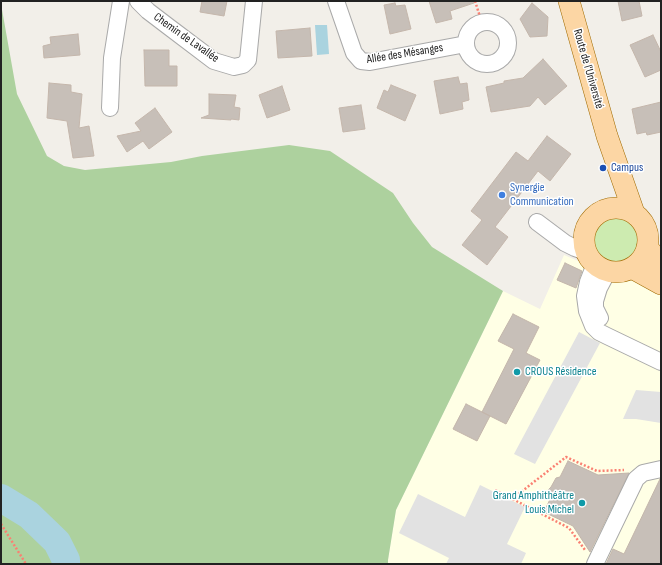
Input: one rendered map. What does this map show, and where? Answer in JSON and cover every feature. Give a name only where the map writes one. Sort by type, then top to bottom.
[{"type":"main road","name":"Route de l'Université","points":[[569,1],[608,136],[634,213],[640,218],[647,232],[647,247]]},
{"type":"main road","name":"Route de l'Université","points":[[608,136],[612,178],[608,209]]},
{"type":"main road","points":[[634,213],[626,209],[617,208],[600,212],[587,225],[584,234],[584,243],[596,262],[616,272],[632,268],[644,256],[647,247]]},
{"type":"main road","points":[[647,247],[661,264]]},
{"type":"main road","points":[[632,268],[661,284]]},
{"type":"street","points":[[110,108],[112,58],[121,1]]},
{"type":"street","name":"Chemin de Lavallée","points":[[138,1],[148,11],[214,61],[234,67],[243,65],[248,60],[254,1]]},
{"type":"street","name":"Allée des Mésanges","points":[[336,1],[354,53],[361,61],[370,62],[466,44]]},
{"type":"street","points":[[491,22],[497,24],[503,29],[508,42],[504,54],[493,62],[479,62],[473,58],[469,53],[466,44],[468,33],[472,28],[482,23],[491,22]]},
{"type":"street","points":[[537,222],[570,246],[596,262]]},
{"type":"street","points":[[596,262],[599,288],[595,301],[595,308],[601,321],[661,351]]},
{"type":"street","points":[[596,262],[588,282],[585,296],[587,312],[593,326],[599,332],[661,362]]},
{"type":"street","points":[[595,564],[636,479],[643,473],[661,469]]},
{"type":"path","points":[[475,1],[482,23]]},
{"type":"path","points":[[512,499],[566,457],[597,471],[636,469],[643,473]]},
{"type":"path","points":[[495,490],[570,528],[582,545]]},
{"type":"path","points":[[1,524],[26,564]]},
{"type":"shaded area","points":[[564,255],[595,268],[616,272],[624,271],[661,284],[661,564],[388,564],[396,510],[503,291],[540,309]]},
{"type":"shaded area","points":[[579,332],[600,343],[535,464],[514,454]]},
{"type":"shaded area","points":[[636,390],[661,392],[661,423],[636,419],[623,419]]},
{"type":"shaded area","points":[[480,485],[525,507],[507,544],[526,553],[521,564],[446,564],[449,558],[399,533],[418,494],[465,517]]},
{"type":"green space","points":[[1,4],[17,94],[47,156],[64,166],[85,170],[171,162],[202,156],[289,145],[330,151],[393,193],[413,223],[432,247],[503,291],[396,510],[388,564],[1,564]]},
{"type":"green space","points":[[616,214],[630,218],[638,226],[642,240],[638,254],[630,262],[616,266],[602,262],[594,254],[590,240],[594,226],[602,218]]},
{"type":"water","points":[[315,25],[327,25],[329,54],[317,55]]},
{"type":"building","points":[[202,1],[227,1],[224,16],[200,12]]},
{"type":"building","points":[[429,1],[473,1],[474,3],[450,11],[452,19],[436,23]]},
{"type":"building","points":[[618,1],[639,1],[642,16],[622,21]]},
{"type":"building","points":[[395,3],[396,6],[405,5],[411,29],[390,34],[384,5]]},
{"type":"building","points":[[532,3],[548,17],[547,36],[530,37],[520,19]]},
{"type":"building","points":[[310,28],[312,56],[278,58],[276,31]]},
{"type":"building","points":[[78,34],[80,55],[44,58],[43,46],[51,44],[50,37]]},
{"type":"building","points":[[653,35],[661,52],[661,70],[645,77],[630,45]]},
{"type":"building","points":[[144,50],[169,50],[169,66],[177,66],[177,86],[145,86]]},
{"type":"building","points":[[543,59],[567,86],[545,105],[538,97],[530,106],[491,112],[486,87],[504,83],[504,81],[523,78]]},
{"type":"building","points":[[458,77],[460,84],[467,83],[469,100],[462,102],[463,109],[440,114],[434,81]]},
{"type":"building","points":[[49,83],[71,85],[71,92],[82,94],[79,128],[89,126],[94,156],[73,158],[67,121],[47,118]]},
{"type":"building","points":[[391,85],[416,95],[405,121],[377,108],[384,90],[388,92]]},
{"type":"building","points":[[282,86],[290,110],[267,118],[259,95]]},
{"type":"building","points":[[209,94],[236,95],[234,107],[240,108],[239,120],[201,118],[209,115]]},
{"type":"building","points":[[661,102],[661,132],[647,135],[646,132],[637,134],[632,109]]},
{"type":"building","points":[[361,105],[365,129],[343,132],[339,108]]},
{"type":"building","points":[[155,108],[172,132],[149,149],[143,141],[127,152],[117,136],[141,131],[135,123]]},
{"type":"building","points":[[547,136],[571,154],[550,181],[538,171],[495,227],[508,237],[487,265],[462,245],[482,220],[471,211],[516,152],[528,161]]},
{"type":"building","points":[[565,263],[582,271],[576,288],[557,280]]},
{"type":"building","name":"CROUS Résidence","points":[[513,314],[539,327],[526,353],[540,360],[506,424],[482,412],[514,349],[498,341]]},
{"type":"building","points":[[466,404],[490,416],[477,441],[453,429]]},
{"type":"building","name":"Grand Amphithéâtre Louis Michel","points":[[568,461],[598,475],[629,473],[590,552],[573,526],[544,512],[552,495],[548,490],[556,478],[560,477]]},
{"type":"building","points":[[660,479],[661,564],[606,564],[613,549],[624,554]]},
{"type":"waterway","points":[[1,498],[29,515],[57,542],[66,560],[66,564]]},
{"type":"place","name":"Campus","points":[[603,168]]},
{"type":"place","name":"Synergie Communication","points":[[502,195]]},
{"type":"place","name":"CROUS Résidence","points":[[517,372]]},
{"type":"place","name":"Grand Amphithéâtre Louis Michel","points":[[582,503]]}]
